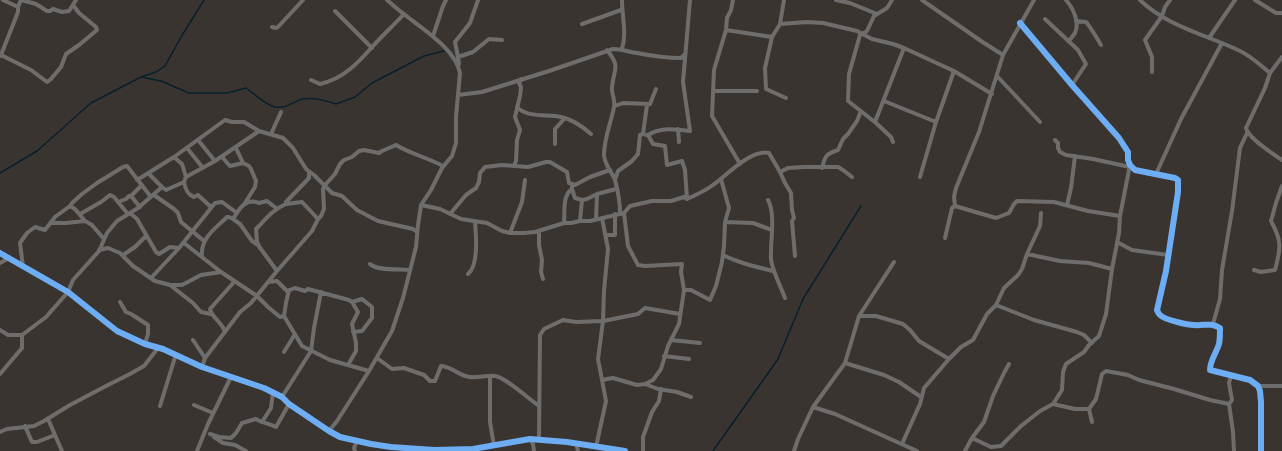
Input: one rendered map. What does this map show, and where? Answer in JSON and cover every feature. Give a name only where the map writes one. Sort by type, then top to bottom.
[{"type":"street","points":[[3,0],[18,7]]},
{"type":"street","points":[[73,5],[79,13],[96,27],[97,30],[66,54],[60,67],[47,82],[32,70],[0,56],[18,12],[18,7],[21,0],[36,4],[47,11],[53,9],[62,12],[69,11],[76,0]]},
{"type":"street","points":[[272,27],[278,27],[303,0]]},
{"type":"street","points":[[328,431],[377,358],[392,331],[403,298],[416,247],[421,205],[431,190],[443,166],[452,156],[456,143],[460,72],[458,66],[453,57],[433,36],[388,0]]},
{"type":"street","points":[[433,36],[446,0]]},
{"type":"street","points":[[458,66],[455,42],[470,23],[478,0]]},
{"type":"street","points":[[622,0],[625,33],[625,40],[622,49]]},
{"type":"street","points":[[615,181],[618,171],[638,154],[640,135],[645,135],[654,131],[678,129],[690,131],[683,82],[686,61],[685,54],[687,46],[690,0]]},
{"type":"street","points":[[733,0],[731,10],[727,18],[726,30],[714,66],[712,116],[740,164]]},
{"type":"street","points":[[784,0],[780,24],[772,37],[765,68],[766,89],[786,98]]},
{"type":"street","points":[[836,0],[850,3],[876,14]]},
{"type":"street","points":[[892,0],[886,8],[876,14],[867,31],[860,35],[858,39],[849,74],[848,101],[875,122],[893,142]]},
{"type":"street","points":[[922,0],[1003,55]]},
{"type":"street","points":[[944,238],[952,208],[955,206],[954,197],[956,188],[980,132],[1003,55],[1034,0]]},
{"type":"street","points":[[1066,0],[1072,8],[1076,21],[1075,33],[1070,41]]},
{"type":"street","points":[[1140,0],[1168,21],[1239,50],[1252,58],[1270,73]]},
{"type":"street","points":[[1146,5],[1149,0]]},
{"type":"street","points":[[1152,72],[1152,57],[1146,40],[1162,16],[1165,7],[1170,0]]},
{"type":"street","points":[[1209,38],[1235,0]]},
{"type":"street","points":[[1255,0],[1276,13],[1282,13]]},
{"type":"street","points":[[582,24],[622,10]]},
{"type":"street","points":[[335,11],[372,48]]},
{"type":"street","points":[[311,80],[320,84],[336,79],[365,56],[404,14]]},
{"type":"street","points":[[1045,19],[1070,41],[1078,50],[1086,64],[1072,85]]},
{"type":"street","points":[[1076,21],[1086,22],[1091,27],[1092,32],[1102,45]]},
{"type":"street","points":[[780,24],[807,22],[823,23],[856,31],[872,39],[904,48],[954,70],[992,94]]},
{"type":"street","points":[[972,438],[991,447],[1001,446],[1021,426],[1040,411],[1053,404],[1062,390],[1066,364],[1084,352],[1099,336],[1106,314],[1120,216],[1130,166],[1128,152],[1119,138],[1020,23]]},
{"type":"street","points":[[726,30],[772,37]]},
{"type":"street","points":[[458,57],[473,52],[489,39],[502,40]]},
{"type":"street","points":[[1156,174],[1181,119],[1222,43]]},
{"type":"street","points":[[875,122],[904,48]]},
{"type":"street","points":[[458,94],[482,92],[607,50],[622,49],[634,53],[664,58],[681,58],[685,54]]},
{"type":"street","points":[[606,235],[615,235],[620,214],[620,201],[615,181],[604,156],[606,138],[615,106],[612,95],[612,86],[616,71],[614,59],[607,50]]},
{"type":"street","points":[[1213,324],[1220,298],[1222,270],[1240,148],[1247,134],[1246,128],[1266,88],[1270,73],[1282,57]]},
{"type":"street","points":[[920,177],[936,122],[954,70]]},
{"type":"street","points":[[997,76],[1040,122]]},
{"type":"street","points":[[514,166],[516,161],[517,140],[520,130],[514,117],[520,96],[521,87],[519,83],[521,80]]},
{"type":"street","points":[[656,89],[650,104],[647,105],[645,109],[645,135],[653,144],[665,146],[667,165],[682,161],[685,170],[687,199]]},
{"type":"street","points":[[714,91],[757,91]]},
{"type":"street","points":[[884,101],[936,122]]},
{"type":"street","points":[[615,106],[623,103],[650,104]]},
{"type":"street","points":[[516,107],[522,112],[565,118],[592,134]]},
{"type":"street","points":[[822,168],[824,159],[828,154],[838,150],[843,139],[848,134],[861,111]]},
{"type":"street","points":[[271,134],[281,112]]},
{"type":"street","points":[[555,144],[555,129],[565,118]]},
{"type":"street","points":[[137,180],[174,157],[225,120],[232,122],[244,122],[259,131],[283,138],[293,148],[302,165],[309,172],[332,193],[342,196],[357,210],[378,221],[413,229],[417,232]]},
{"type":"street","points":[[678,129],[679,142]]},
{"type":"street","points":[[186,176],[222,157],[259,131]]},
{"type":"street","points":[[1247,134],[1282,160]]},
{"type":"street","points":[[198,140],[215,161]]},
{"type":"street","points":[[1055,140],[1058,143],[1060,152],[1066,156],[1075,156],[1130,166],[1136,170],[1175,178],[1179,183],[1168,255],[1157,310],[1159,315],[1194,326],[1213,324],[1220,328],[1219,345],[1210,364],[1210,370],[1250,380],[1258,386],[1282,386]]},
{"type":"street","points":[[202,367],[205,358],[240,312],[251,303],[312,231],[324,209],[323,189],[344,160],[364,150],[379,153],[396,145],[408,153],[443,166]]},
{"type":"street","points":[[186,148],[203,168]]},
{"type":"street","points":[[233,219],[256,187],[256,181],[251,169],[243,163],[236,148]]},
{"type":"street","points":[[421,205],[440,209],[461,219],[487,223],[502,231],[510,233],[539,231],[564,223],[620,214],[630,206],[652,201],[671,201],[684,197],[687,199],[711,187],[740,164],[759,153],[769,153],[792,196],[792,210],[794,218],[792,221],[795,256]]},
{"type":"street","points":[[1067,205],[1071,188],[1075,156]]},
{"type":"street","points":[[174,157],[182,164],[186,176],[184,182],[190,196],[198,196],[211,208]]},
{"type":"street","points":[[222,157],[230,166],[243,163]]},
{"type":"street","points":[[450,214],[466,195],[476,188],[479,182],[480,173],[485,167],[502,165],[528,167],[538,163],[550,162],[566,172],[575,198],[582,200],[616,189]]},
{"type":"street","points":[[23,267],[20,243],[32,229],[35,227],[45,230],[48,228],[55,217],[97,183],[126,166],[152,196],[174,209],[178,213],[181,222],[204,242]]},
{"type":"street","points":[[780,172],[788,168],[838,167],[852,177]]},
{"type":"street","points":[[564,223],[565,200],[572,187],[590,177],[610,170]]},
{"type":"street","points":[[286,204],[286,202],[309,178],[309,172]]},
{"type":"street","points":[[148,173],[166,190],[184,182]]},
{"type":"street","points":[[684,290],[691,290],[710,300],[716,286],[723,255],[728,208],[721,179]]},
{"type":"street","points":[[510,233],[522,202],[525,180]]},
{"type":"street","points":[[118,202],[131,196],[142,186]]},
{"type":"street","points":[[1254,270],[1261,272],[1275,270],[1280,246],[1279,233],[1271,221],[1282,186]]},
{"type":"street","points":[[0,330],[8,335],[22,335],[46,317],[68,292],[73,280],[99,250],[107,233],[118,221],[139,208],[162,187]]},
{"type":"street","points":[[596,219],[597,194]]},
{"type":"street","points":[[80,214],[110,195],[114,197],[129,214],[137,219],[156,252],[159,254],[170,247],[179,248]]},
{"type":"street","points":[[131,196],[139,208],[137,219]]},
{"type":"street","points":[[580,221],[582,200]]},
{"type":"street","points":[[768,200],[771,210],[771,260],[773,271],[778,278],[785,298]]},
{"type":"street","points":[[245,204],[255,201],[259,203],[267,201],[276,208]]},
{"type":"street","points":[[955,206],[996,218],[1009,212],[1017,201],[1054,202],[1120,216]]},
{"type":"street","points":[[151,278],[184,243],[215,202],[222,202],[237,213]]},
{"type":"street","points":[[260,248],[257,242],[256,229],[265,218],[274,212],[276,208],[286,204],[302,202],[318,219]]},
{"type":"street","points":[[70,206],[80,214],[85,221],[92,225],[104,240],[108,248]]},
{"type":"street","points":[[902,444],[920,404],[924,388],[961,347],[973,340],[987,314],[996,305],[1004,288],[1022,270],[1027,254],[1040,226],[1041,213]]},
{"type":"street","points":[[602,380],[613,378],[637,385],[645,384],[653,380],[661,369],[664,356],[679,324],[684,290],[681,272],[682,264],[638,265],[628,246],[620,214]]},
{"type":"street","points":[[202,258],[201,249],[204,242],[229,216],[260,248],[277,271]]},
{"type":"street","points":[[596,447],[606,401],[598,359],[603,321],[608,249],[602,218]]},
{"type":"street","points":[[50,223],[85,221]]},
{"type":"street","points":[[468,274],[472,270],[475,257],[475,222]]},
{"type":"street","points":[[726,222],[753,223],[772,230]]},
{"type":"street","points":[[539,231],[539,245],[542,260],[541,272],[543,279]]},
{"type":"street","points":[[123,255],[135,247],[146,236]]},
{"type":"street","points":[[1117,242],[1132,250],[1168,255]]},
{"type":"street","points":[[184,243],[221,272],[257,296],[268,308],[280,317],[284,316]]},
{"type":"street","points":[[99,250],[108,248],[123,255],[133,266],[151,278],[159,282],[170,284],[182,285],[201,275],[221,272]]},
{"type":"street","points":[[0,253],[68,292],[117,331],[145,344],[176,354],[202,367],[231,376],[282,396],[289,404],[328,431],[340,437],[402,450],[474,450],[530,439],[625,451]]},
{"type":"street","points":[[1027,254],[1060,261],[1089,263],[1112,269]]},
{"type":"street","points":[[723,255],[732,260],[773,271]]},
{"type":"street","points":[[0,263],[9,258]]},
{"type":"street","points":[[794,451],[798,439],[814,407],[846,363],[859,316],[894,262]]},
{"type":"street","points":[[370,264],[378,268],[410,270]]},
{"type":"street","points":[[211,314],[210,309],[235,281]]},
{"type":"street","points":[[268,282],[277,281],[287,291],[295,288],[321,292],[352,302],[358,312],[352,324],[356,350],[348,365]]},
{"type":"street","points":[[170,284],[201,312],[211,314],[221,323],[225,332]]},
{"type":"street","points":[[290,290],[284,316],[302,346],[330,360],[368,371]]},
{"type":"street","points":[[282,396],[311,351],[321,292]]},
{"type":"street","points":[[352,302],[362,299],[372,307],[372,318],[362,331],[353,332]]},
{"type":"street","points":[[120,302],[126,312],[148,324],[148,334],[145,344]]},
{"type":"street","points":[[996,305],[1034,320],[1077,332],[1084,335],[1092,343]]},
{"type":"street","points":[[538,440],[540,335],[544,329],[563,320],[576,322],[603,321],[638,314],[645,308],[680,314]]},
{"type":"street","points":[[859,316],[876,316],[903,324],[910,330],[918,341],[949,359]]},
{"type":"street","points":[[284,352],[295,334]]},
{"type":"street","points":[[0,374],[22,348],[22,335]]},
{"type":"street","points":[[193,340],[205,358]]},
{"type":"street","points":[[671,340],[700,343]]},
{"type":"street","points":[[0,432],[25,426],[34,426],[48,419],[70,405],[144,366],[158,348]]},
{"type":"street","points":[[152,355],[163,349]]},
{"type":"street","points":[[160,406],[176,354]]},
{"type":"street","points":[[664,356],[689,359]]},
{"type":"street","points":[[377,358],[392,369],[404,368],[424,376],[430,381],[435,381],[440,366],[450,368],[455,372],[469,377],[495,376],[514,385],[520,392],[539,406]]},
{"type":"street","points":[[846,363],[884,375],[899,382],[921,397]]},
{"type":"street","points":[[965,451],[972,438],[984,422],[993,396],[1009,364]]},
{"type":"street","points":[[1092,422],[1089,409],[1096,399],[1102,374],[1106,372],[1128,375],[1139,380],[1174,388],[1210,400],[1229,404]]},
{"type":"street","points":[[197,451],[231,376]]},
{"type":"street","points":[[1231,376],[1229,384],[1232,400],[1229,404],[1234,451]]},
{"type":"street","points":[[490,377],[490,422],[494,446]]},
{"type":"street","points":[[645,384],[661,390],[677,392],[690,397]]},
{"type":"street","points":[[1258,386],[1260,397],[1262,451]]},
{"type":"street","points":[[643,451],[643,438],[652,412],[659,401],[661,390]]},
{"type":"street","points":[[261,423],[271,408],[273,392]]},
{"type":"street","points":[[210,434],[219,437],[231,438],[242,423],[256,419],[261,423],[270,423],[276,427],[289,404]]},
{"type":"street","points":[[1053,404],[1075,409],[1089,409]]},
{"type":"street","points":[[194,405],[213,413]]},
{"type":"street","points":[[814,407],[836,414],[917,451]]},
{"type":"street","points":[[48,419],[62,451]]},
{"type":"street","points":[[25,426],[32,442],[37,442],[55,435]]},
{"type":"street","points":[[206,430],[223,443],[235,445],[246,451]]},
{"type":"street","points":[[530,439],[533,444],[534,451]]},
{"type":"street","points":[[354,451],[357,441]]},
{"type":"street","points":[[576,444],[578,451]]},
{"type":"waterway","points":[[0,173],[37,151],[91,103],[141,77],[156,72],[165,66],[204,0]]},
{"type":"waterway","points":[[141,77],[161,81],[189,93],[227,93],[246,88],[263,101],[275,107],[286,106],[306,98],[319,99],[336,104],[355,97],[372,83],[424,56],[444,51]]},
{"type":"waterway","points":[[713,451],[778,359],[803,299],[861,206]]},
{"type":"cycle path","points":[[1020,23],[1119,138],[1128,152],[1128,160],[1130,165],[1135,170],[1175,178],[1178,180],[1178,192],[1166,271],[1157,310],[1163,317],[1177,322],[1191,325],[1210,325],[1220,328],[1219,344],[1212,360],[1210,370],[1250,380],[1258,386],[1261,402],[1261,451]]},
{"type":"cycle path","points":[[0,253],[68,292],[117,331],[145,344],[163,349],[202,367],[264,388],[282,397],[289,404],[340,437],[391,447],[434,450],[473,449],[530,439],[567,442],[625,451]]}]
